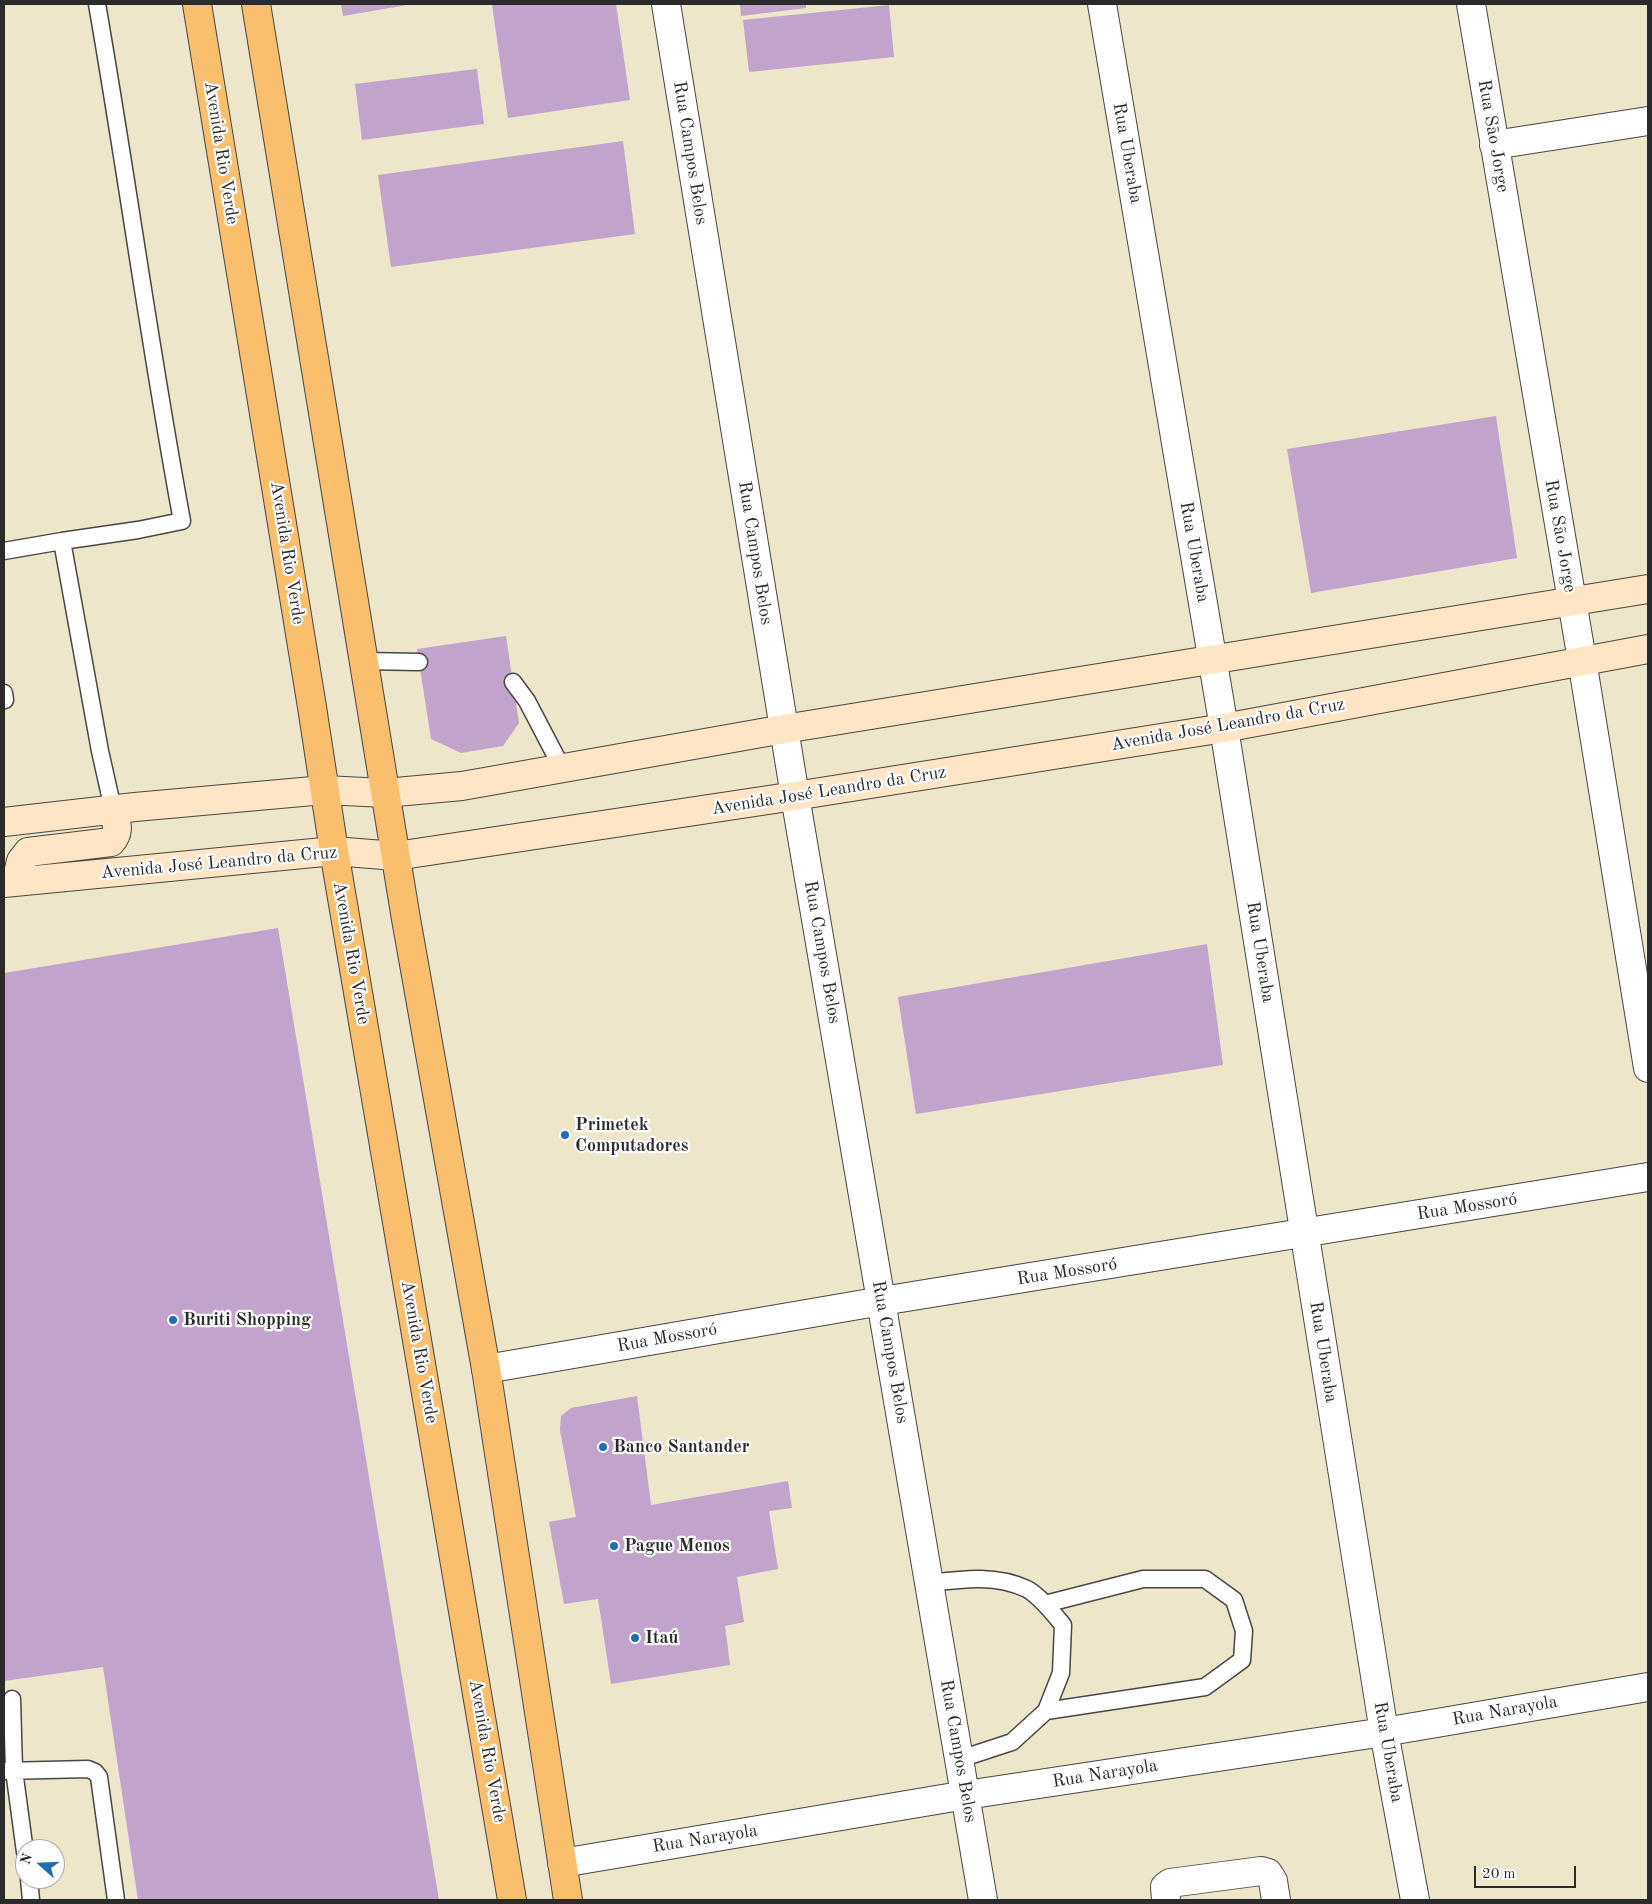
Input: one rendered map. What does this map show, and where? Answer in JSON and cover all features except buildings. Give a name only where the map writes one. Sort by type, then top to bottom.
[{"type":"main road","name":"Avenida Rio Verde","points":[[197,4],[334,851],[512,1900]]},
{"type":"main road","points":[[256,4],[363,661],[486,1369],[568,1900]]},
{"type":"street","name":"Rua Campos Belos","points":[[666,4],[795,796],[983,1900]]},
{"type":"street","name":"Rua Uberaba","points":[[1102,4],[1224,728],[1384,1732],[1415,1900]]},
{"type":"street","name":"Rua São Jorge","points":[[1471,4],[1582,660],[1648,1068]]},
{"type":"street","points":[[1494,145],[1648,120]]},
{"type":"street","points":[[4,822],[113,809],[324,790],[386,793],[462,786],[784,729],[1213,661],[1648,588]]},
{"type":"street","name":"Avenida José Leandro da Cruz","points":[[10,882],[334,851],[396,856],[795,796],[1224,728],[1648,649]]},
{"type":"street","points":[[10,882],[28,852],[111,842],[117,836],[113,809]]},
{"type":"street","name":"Rua Mossoró","points":[[486,1369],[882,1301],[1648,1177]]},
{"type":"street","name":"Rua Narayola","points":[[562,1862],[966,1796],[1384,1732],[1648,1687]]},
{"type":"street","points":[[1166,1900],[1165,1887],[1170,1883],[1260,1871],[1268,1873],[1273,1881],[1276,1900]]},
{"type":"lane","points":[[4,551],[138,530],[182,521],[155,367],[127,182],[97,4]]},
{"type":"lane","points":[[62,541],[98,742],[113,809]]},
{"type":"lane","points":[[363,661],[419,662]]},
{"type":"lane","points":[[513,682],[527,701],[562,768]]},
{"type":"lane","points":[[930,1583],[973,1578],[998,1581],[1027,1590],[1045,1604],[1063,1625],[1061,1673],[1046,1711],[1012,1742],[960,1759]]},
{"type":"lane","points":[[1045,1604],[1144,1579],[1205,1579],[1234,1600],[1244,1631],[1242,1660],[1205,1687],[1046,1711]]},
{"type":"lane","points":[[12,1699],[9,1771],[22,1839]]},
{"type":"lane","points":[[9,1771],[88,1770],[95,1772],[99,1777],[116,1900]]},
{"type":"place","name":"Primetek Computadores","points":[[565,1135]]},
{"type":"place","name":"Buriti Shopping","points":[[173,1320]]},
{"type":"place","name":"Banco Santander","points":[[603,1447]]},
{"type":"place","name":"Pague Menos","points":[[614,1546]]},
{"type":"place","name":"Itaú","points":[[635,1638]]}]
